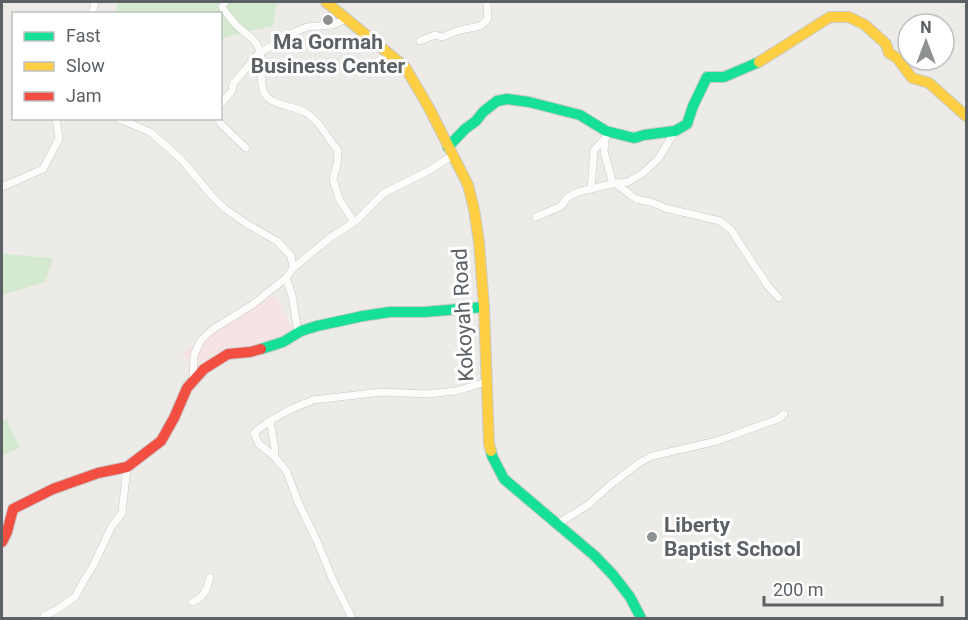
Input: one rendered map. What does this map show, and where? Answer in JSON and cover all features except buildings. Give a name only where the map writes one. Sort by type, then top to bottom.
[{"type":"street","points":[[225,2],[222,7],[228,16],[253,38],[260,52],[261,82],[267,98],[304,112],[316,121],[338,150],[333,178],[339,199],[354,222]]},
{"type":"street","name":"Kokoyah Road","points":[[326,2],[405,67],[468,185],[479,242],[489,444],[492,456],[504,479],[595,556],[613,575],[630,597],[641,618]]},
{"type":"street","points":[[420,41],[435,35],[442,37],[480,26],[488,18],[487,2]]},
{"type":"street","points":[[193,382],[194,355],[201,340],[213,329],[252,304],[286,278],[293,268],[331,237],[354,222],[384,193],[430,170],[451,151],[465,129],[497,101],[507,99],[529,102],[580,115],[606,134],[634,138],[675,131],[687,124],[693,105],[707,77],[724,77],[761,61],[830,17],[849,17],[865,25],[886,44],[889,53],[897,58],[912,78],[929,84],[966,116]]},
{"type":"street","points":[[222,103],[232,91],[233,84],[260,52],[307,27],[332,24],[347,19]]},
{"type":"street","points":[[2,187],[43,169],[59,138],[56,120]]},
{"type":"street","points":[[122,120],[150,132],[181,159],[224,208],[277,241],[291,256],[293,268]]},
{"type":"street","points":[[219,120],[246,148]]},
{"type":"street","points":[[536,217],[561,206],[568,197],[615,183],[628,182],[659,158],[675,131]]},
{"type":"street","points":[[606,134],[604,151],[612,181],[636,199],[720,221],[730,230],[763,279],[779,297]]},
{"type":"street","points":[[591,189],[594,150],[606,134]]},
{"type":"street","points":[[286,278],[292,295],[298,333]]},
{"type":"street","points":[[2,542],[13,509],[53,489],[98,473],[127,467],[161,441],[187,388],[204,369],[228,354],[266,348],[317,326],[390,312],[424,312],[484,307]]},
{"type":"street","points":[[352,618],[297,502],[287,472],[274,456],[259,444],[254,433],[291,409],[313,400],[382,392],[427,394],[456,391],[486,382]]},
{"type":"street","points":[[557,524],[588,505],[610,485],[652,456],[717,441],[784,414]]},
{"type":"street","points":[[270,421],[274,456]]},
{"type":"street","points":[[46,618],[44,616],[75,597],[101,552],[112,526],[122,513],[127,467]]},
{"type":"street","points":[[192,602],[196,601],[208,587],[210,577]]},
{"type":"shaded area","points":[[274,295],[294,332],[254,353],[225,354],[198,374],[182,353]]},
{"type":"green space","points":[[118,2],[277,2],[273,26],[222,39],[222,12],[116,12]]},
{"type":"green space","points":[[2,254],[53,258],[45,282],[2,295]]},
{"type":"green space","points":[[6,419],[20,447],[2,456],[2,422]]},
{"type":"traffic: fast","points":[[448,147],[483,112],[497,101],[507,99],[580,115],[606,131],[634,138],[675,131],[687,124],[707,77],[724,77],[759,62]]},
{"type":"traffic: fast","points":[[261,349],[283,342],[301,331],[363,316],[390,312],[424,312],[484,307]]},
{"type":"traffic: fast","points":[[491,451],[504,479],[595,556],[630,597],[641,618]]},
{"type":"traffic: slow","points":[[326,2],[405,67],[428,106],[468,185],[479,242],[491,451]]},
{"type":"traffic: slow","points":[[759,62],[830,17],[849,17],[865,25],[886,44],[889,53],[897,58],[912,78],[929,83],[966,116]]},
{"type":"traffic: jam","points":[[2,542],[13,509],[53,489],[98,473],[127,467],[161,441],[187,388],[204,369],[228,354],[261,349]]},
{"type":"place","name":"Ma Gormah Business Center","points":[[328,20]]},
{"type":"place","name":"Liberty Baptist School","points":[[652,537]]}]
